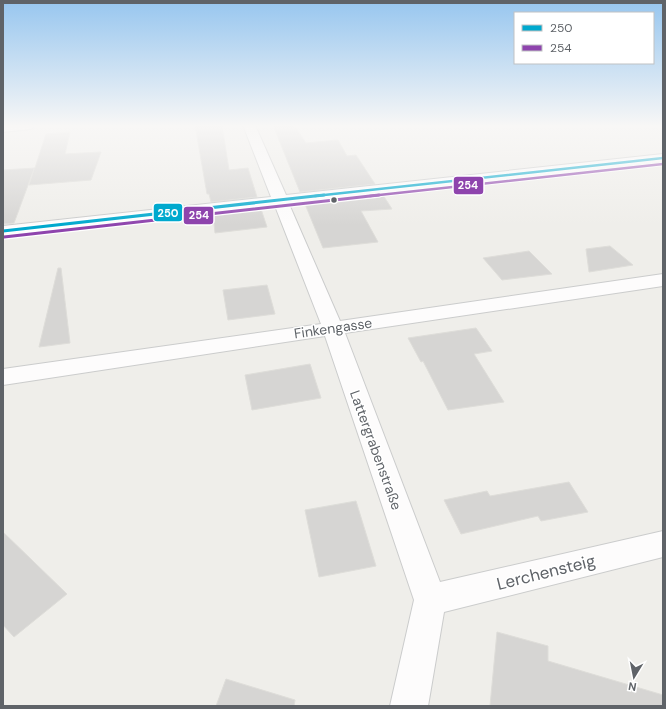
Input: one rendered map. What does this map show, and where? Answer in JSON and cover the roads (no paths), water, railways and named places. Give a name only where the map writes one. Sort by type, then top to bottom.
[{"type":"street","name":"Lattergrabenstraße","points":[[262,158],[333,328],[430,600]]},
{"type":"street","points":[[3,231],[662,158]]},
{"type":"street","name":"Finkengasse","points":[[3,377],[663,280]]},
{"type":"street","name":"Lerchensteig","points":[[430,600],[663,544]]},
{"type":"street","points":[[409,706],[430,600]]}]
